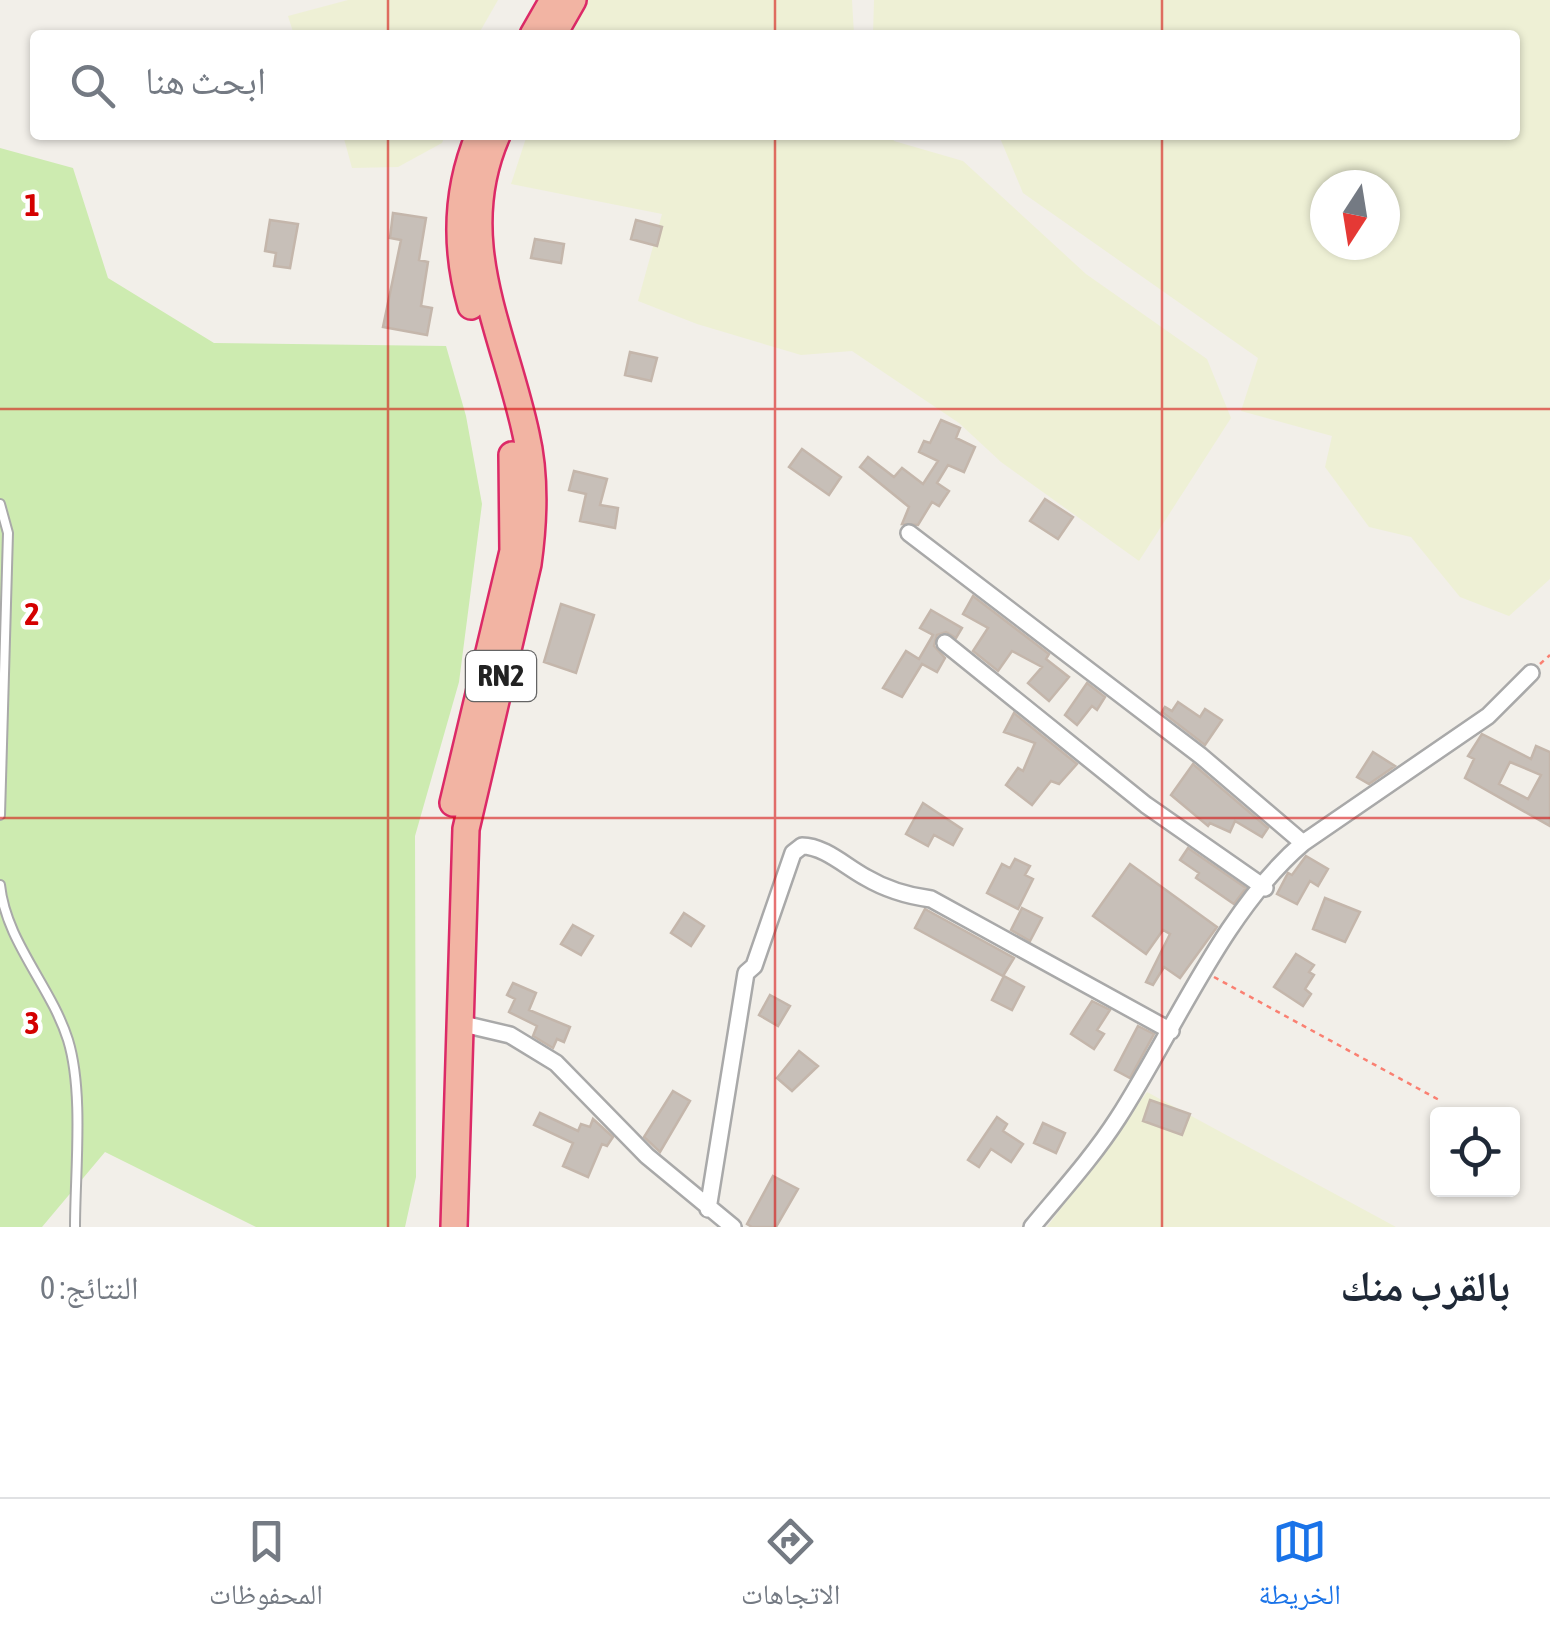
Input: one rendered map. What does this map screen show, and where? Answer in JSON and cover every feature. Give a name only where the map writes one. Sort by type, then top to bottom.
[{"type":"highway","points":[[535,30],[553,0]]},
{"type":"highway","points":[[556,30],[573,0]]},
{"type":"highway","name":"RN2","points":[[437,1227],[449,824],[461,756],[514,551],[516,518],[510,441],[461,264],[462,197],[478,140]]},
{"type":"highway","name":"RN2","points":[[454,1227],[466,829],[525,581],[534,520],[526,434],[482,280],[478,246],[481,185],[495,140]]},
{"type":"street","points":[[909,534],[1201,756],[1304,843]]},
{"type":"street","points":[[945,643],[1146,805],[1264,888]]},
{"type":"street","points":[[1032,1227],[1117,1120],[1204,972],[1264,888],[1304,843],[1476,725],[1531,673]]},
{"type":"street","points":[[708,1209],[746,974],[754,966],[794,853],[802,846],[815,846],[869,880],[905,895],[932,898],[1171,1031]]},
{"type":"street","points":[[459,1023],[510,1035],[556,1063],[646,1156],[733,1227]]},
{"type":"lane","points":[[0,504],[8,533],[0,815]]},
{"type":"lane","points":[[0,885],[9,926],[38,975],[70,1046],[75,1227]]},
{"type":"path","points":[[1204,972],[1441,1101]]},
{"type":"green space","points":[[348,0],[498,0],[481,30],[292,30],[288,16]]},
{"type":"green space","points":[[586,0],[852,0],[854,30],[569,30]]},
{"type":"green space","points":[[874,0],[1550,0],[1550,579],[1509,616],[1460,597],[1411,537],[1369,527],[1325,467],[1332,436],[1241,411],[1258,358],[1023,193],[1001,140],[1520,140],[1520,30],[873,30]]},
{"type":"green space","points":[[344,140],[443,140],[398,167],[352,168]]},
{"type":"green space","points":[[525,140],[894,140],[963,161],[1086,274],[1207,359],[1231,418],[1139,561],[1001,462],[959,423],[852,351],[801,355],[697,324],[638,301],[662,214],[511,184]]},
{"type":"green space","points":[[0,148],[73,168],[108,278],[214,343],[446,346],[466,416],[482,504],[459,682],[415,836],[416,1177],[405,1227],[256,1227],[105,1152],[42,1227],[0,1227]]},
{"type":"green space","points":[[1147,1092],[1396,1227],[1047,1227]]},
{"type":"building","points":[[393,213],[426,218],[419,260],[428,262],[421,306],[432,308],[427,335],[383,327],[401,240],[390,238]]},
{"type":"building","points":[[270,220],[298,224],[290,268],[274,266],[276,253],[265,251]]},
{"type":"building","points":[[636,220],[662,227],[657,246],[631,239]]},
{"type":"building","points":[[535,239],[564,244],[561,263],[531,258]]},
{"type":"building","points":[[630,352],[657,358],[651,381],[625,375]]},
{"type":"building","points":[[941,420],[960,428],[956,438],[975,447],[964,472],[948,465],[937,483],[949,491],[939,506],[932,502],[918,525],[902,524],[909,507],[860,467],[868,457],[894,477],[902,468],[923,484],[938,461],[919,452],[924,441],[930,443]]},
{"type":"building","points":[[802,449],[841,477],[829,495],[789,467]]},
{"type":"building","points":[[574,471],[607,479],[600,505],[618,508],[615,528],[580,521],[586,494],[569,490]]},
{"type":"building","points":[[1045,499],[1073,517],[1058,539],[1030,521]]},
{"type":"building","points":[[973,596],[1049,654],[1046,659],[1069,677],[1049,701],[1028,683],[1042,667],[1012,651],[998,671],[973,651],[988,628],[963,614]]},
{"type":"building","points":[[561,604],[594,615],[576,673],[544,662]]},
{"type":"building","points":[[931,610],[962,628],[956,638],[946,632],[937,635],[934,646],[945,658],[937,672],[922,664],[902,697],[883,688],[906,651],[919,659],[933,635],[920,628]]},
{"type":"building","points":[[1087,683],[1105,697],[1097,710],[1092,706],[1077,725],[1065,715]]},
{"type":"building","points":[[1178,702],[1200,717],[1205,709],[1222,720],[1205,745],[1162,712],[1165,707],[1172,711]]},
{"type":"building","points":[[1014,713],[1077,764],[1059,784],[1051,781],[1032,805],[1006,785],[1018,768],[1023,771],[1035,743],[1004,732]]},
{"type":"building","points":[[1482,734],[1531,759],[1536,746],[1550,752],[1550,826],[1465,778],[1474,759],[1468,756]],"holes":[[[1510,762],[1541,775],[1528,799],[1499,784]]]},
{"type":"building","points":[[1373,752],[1395,766],[1369,784],[1357,777]]},
{"type":"building","points":[[1193,764],[1268,828],[1262,837],[1235,821],[1230,832],[1210,823],[1208,826],[1171,795]]},
{"type":"building","points":[[923,803],[962,829],[953,845],[934,835],[928,846],[906,834]]},
{"type":"building","points":[[1188,848],[1246,888],[1234,904],[1196,878],[1199,873],[1180,860]]},
{"type":"building","points":[[1306,856],[1328,869],[1318,886],[1310,881],[1297,904],[1277,894],[1288,873],[1292,875]]},
{"type":"building","points":[[1015,859],[1030,866],[1025,875],[1033,879],[1018,909],[987,893],[1002,864],[1010,868]]},
{"type":"building","points":[[1130,864],[1217,927],[1180,978],[1164,967],[1153,985],[1146,982],[1170,934],[1163,930],[1146,954],[1093,916]]},
{"type":"building","points":[[1325,898],[1360,912],[1345,942],[1313,929]]},
{"type":"building","points":[[1022,908],[1042,918],[1030,941],[1011,930]]},
{"type":"building","points":[[925,909],[1014,958],[1003,976],[915,928]]},
{"type":"building","points":[[684,913],[704,926],[691,946],[671,933]]},
{"type":"building","points":[[573,925],[593,936],[581,955],[561,944]]},
{"type":"building","points":[[1296,954],[1314,965],[1309,972],[1314,975],[1305,989],[1311,994],[1303,1006],[1274,987]]},
{"type":"building","points":[[1004,976],[1024,987],[1012,1010],[992,1000]]},
{"type":"building","points":[[513,983],[536,993],[529,1010],[570,1027],[564,1042],[557,1039],[553,1048],[533,1036],[537,1026],[509,1012],[515,999],[507,995]]},
{"type":"building","points":[[770,995],[790,1006],[778,1026],[759,1015]]},
{"type":"building","points":[[1092,1001],[1110,1010],[1097,1030],[1104,1034],[1094,1049],[1071,1034]]},
{"type":"building","points":[[1138,1026],[1154,1034],[1130,1078],[1115,1070]]},
{"type":"building","points":[[799,1051],[818,1066],[792,1091],[777,1078]]},
{"type":"building","points":[[673,1091],[690,1101],[660,1152],[644,1137]]},
{"type":"building","points":[[1150,1100],[1190,1114],[1182,1135],[1143,1121]]},
{"type":"building","points":[[540,1113],[578,1131],[581,1124],[590,1127],[593,1119],[613,1137],[607,1146],[602,1144],[588,1177],[563,1166],[573,1143],[534,1125]]},
{"type":"building","points":[[997,1117],[1007,1124],[1003,1131],[1023,1144],[1011,1162],[991,1149],[979,1167],[968,1160]]},
{"type":"building","points":[[1043,1123],[1065,1133],[1056,1153],[1034,1143]]},
{"type":"building","points":[[773,1176],[798,1189],[776,1227],[752,1227],[747,1224]]}]
